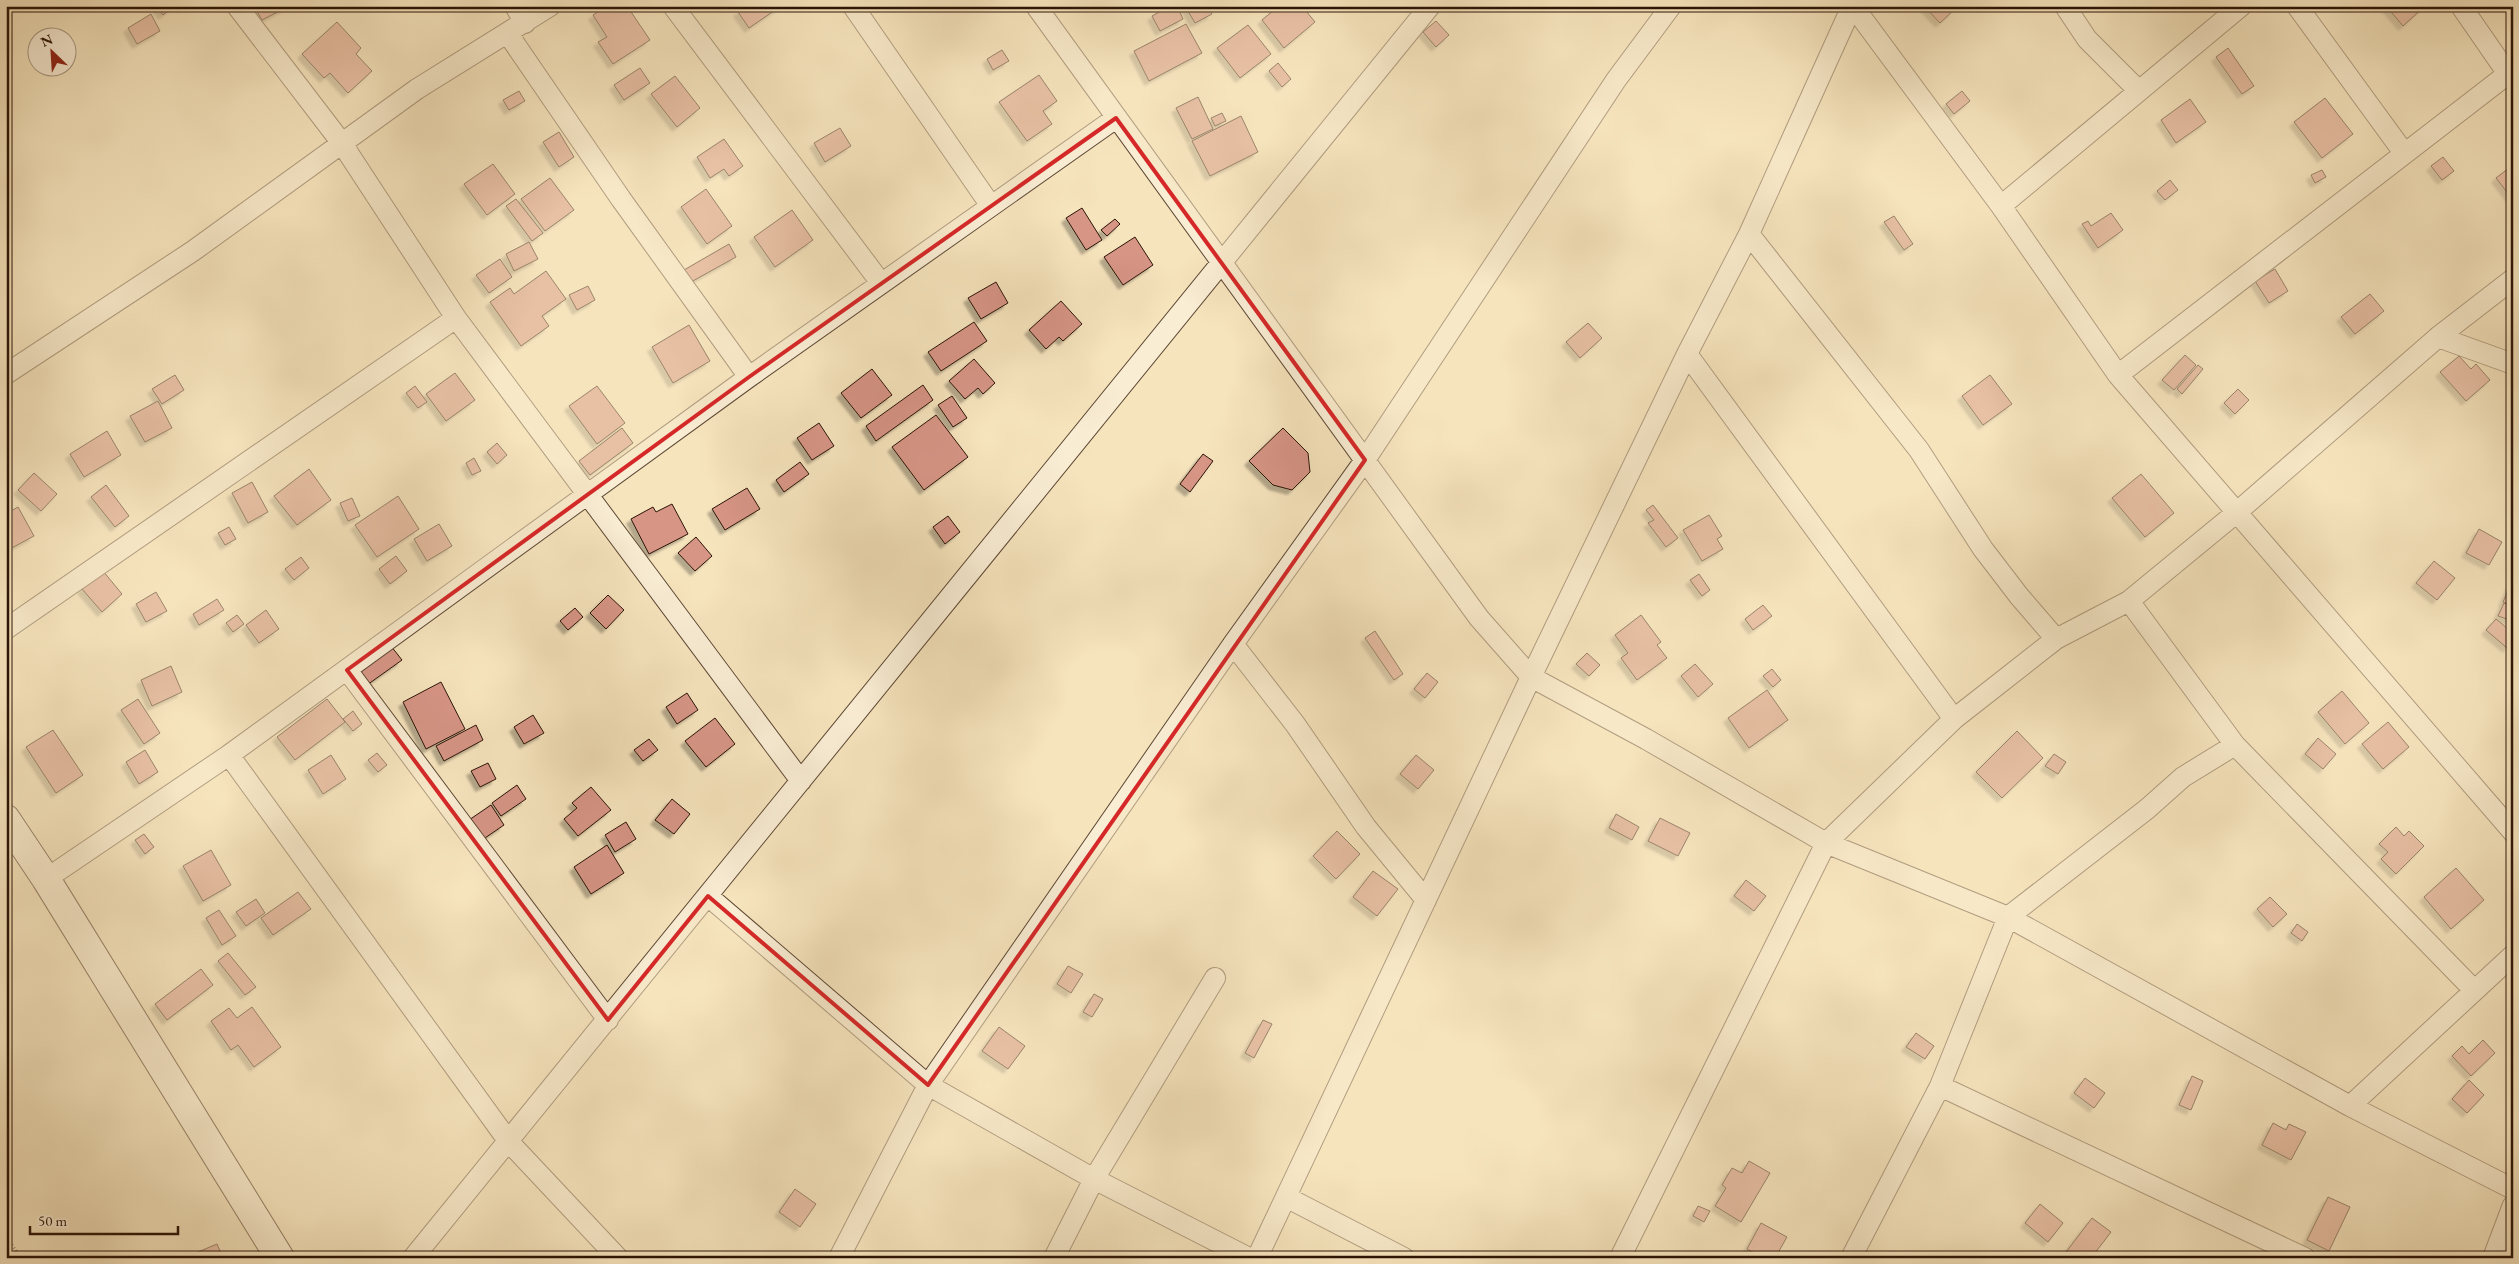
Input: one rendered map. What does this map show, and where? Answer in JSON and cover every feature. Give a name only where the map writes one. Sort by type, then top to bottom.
[{"type":"street","points":[[237,6],[341,142],[456,318],[801,781]]},
{"type":"street","points":[[6,374],[193,251],[341,142],[417,89],[508,34],[520,15],[550,6]]},
{"type":"street","points":[[673,6],[881,283]]},
{"type":"street","points":[[853,6],[991,206]]},
{"type":"street","points":[[1036,6],[1223,262],[1478,618],[1531,677],[1826,843],[2008,917],[2350,1106],[2513,1189]]},
{"type":"street","points":[[413,1258],[1430,6]]},
{"type":"street","points":[[839,1258],[928,1085],[1233,644],[1365,460],[1611,89],[1671,6]]},
{"type":"street","points":[[1257,1258],[1531,677],[1687,354],[1749,234],[1853,6],[2001,206],[2118,375],[2513,832]]},
{"type":"street","points":[[2064,6],[2087,39],[2139,91]]},
{"type":"street","points":[[2001,206],[2241,6]]},
{"type":"street","points":[[2297,6],[2404,153]]},
{"type":"street","points":[[2118,375],[2510,72],[2461,6]]},
{"type":"street","points":[[508,34],[620,199],[749,377]]},
{"type":"street","points":[[46,879],[229,755],[749,377],[1116,118]]},
{"type":"street","points":[[1749,234],[1919,450],[1983,548],[2019,596],[2056,639]]},
{"type":"street","points":[[1620,1258],[1826,843],[1954,719],[2056,639],[2129,601],[2236,513],[2438,337],[2513,279]]},
{"type":"street","points":[[6,628],[456,318]]},
{"type":"street","points":[[2438,337],[2513,364]]},
{"type":"street","points":[[1687,354],[1954,719]]},
{"type":"street","points":[[2129,601],[2235,745],[2474,990]]},
{"type":"street","points":[[1233,644],[1295,724],[1366,827],[1426,900]]},
{"type":"street","points":[[347,670],[608,1020]]},
{"type":"street","points":[[1856,1256],[1940,1086],[2008,917],[2147,809],[2183,777],[2235,745]]},
{"type":"street","points":[[229,755],[509,1142],[618,1258]]},
{"type":"street","points":[[6,819],[46,879],[280,1258]]},
{"type":"street","points":[[708,896],[928,1085],[1094,1179],[1249,1258]]},
{"type":"street","points":[[2350,1106],[2513,955]]},
{"type":"street","points":[[1054,1258],[1094,1179],[1215,978]]},
{"type":"street","points":[[1940,1086],[2305,1258]]},
{"type":"street","points":[[1286,1197],[1404,1258]]},
{"type":"street","points":[[2492,1258],[2513,1205]]},
{"type":"path","points":[[6,1236],[21,1258]]},
{"type":"highlighted area","points":[[1116,118],[1365,460],[928,1085],[708,896],[608,1020],[347,670],[749,377]]},
{"type":"building","points":[[156,6],[174,6],[163,15]]},
{"type":"building","points":[[254,6],[289,6],[262,20]]},
{"type":"building","points":[[607,6],[627,6],[650,40],[613,64],[598,42],[607,37],[593,15]]},
{"type":"building","points":[[747,6],[781,6],[749,28],[738,12]]},
{"type":"building","points":[[1170,6],[1177,6],[1183,19],[1160,31],[1152,16]]},
{"type":"building","points":[[1185,6],[1207,6],[1212,14],[1195,23]]},
{"type":"building","points":[[1279,6],[1302,6],[1315,22],[1284,48],[1262,20]]},
{"type":"building","points":[[1924,6],[1950,6],[1954,10],[1940,23]]},
{"type":"building","points":[[2386,6],[2425,6],[2403,26]]},
{"type":"building","points":[[151,14],[160,31],[137,44],[128,28]]},
{"type":"building","points":[[1436,21],[1449,35],[1436,47],[1423,32]]},
{"type":"building","points":[[337,22],[361,48],[356,54],[372,71],[348,93],[330,73],[324,78],[302,54]]},
{"type":"building","points":[[1186,24],[1202,53],[1149,81],[1134,51]]},
{"type":"building","points":[[1248,25],[1271,54],[1240,78],[1217,48]]},
{"type":"building","points":[[2228,48],[2254,86],[2242,94],[2216,57]]},
{"type":"building","points":[[1002,50],[1009,61],[993,70],[987,59]]},
{"type":"building","points":[[1278,63],[1291,79],[1282,87],[1269,71]]},
{"type":"building","points":[[640,68],[650,83],[624,100],[614,85]]},
{"type":"building","points":[[1039,75],[1057,101],[1043,111],[1052,124],[1027,141],[999,102]]},
{"type":"building","points":[[675,76],[700,108],[677,127],[651,94]]},
{"type":"building","points":[[519,91],[525,101],[509,110],[503,100]]},
{"type":"building","points":[[1962,91],[1970,101],[1954,114],[1946,104]]},
{"type":"building","points":[[1198,97],[1213,129],[1192,139],[1176,108]]},
{"type":"building","points":[[2325,98],[2353,134],[2322,158],[2294,122]]},
{"type":"building","points":[[2190,99],[2206,122],[2176,143],[2161,120]]},
{"type":"building","points":[[1222,113],[1226,121],[1215,126],[1211,118]]},
{"type":"building","points":[[1241,116],[1258,152],[1210,176],[1192,141]]},
{"type":"building","points":[[840,128],[851,146],[825,162],[814,143]]},
{"type":"building","points":[[559,132],[574,157],[559,167],[543,142]]},
{"type":"building","points":[[724,139],[743,166],[729,176],[724,169],[710,178],[697,157]]},
{"type":"building","points":[[2443,157],[2454,171],[2442,180],[2431,166]]},
{"type":"building","points":[[493,164],[515,194],[487,215],[464,184]]},
{"type":"building","points":[[2513,165],[2513,200],[2496,178]]},
{"type":"building","points":[[2322,170],[2326,177],[2315,183],[2311,175]]},
{"type":"building","points":[[550,178],[574,210],[545,231],[521,199]]},
{"type":"building","points":[[2170,180],[2178,190],[2165,200],[2157,191]]},
{"type":"building","points":[[706,189],[732,226],[707,244],[681,207]]},
{"type":"building","points":[[516,199],[543,233],[532,241],[506,206]]},
{"type":"building","points":[[1082,208],[1102,240],[1086,250],[1066,218]]},
{"type":"building","points":[[792,210],[813,240],[775,267],[754,237]]},
{"type":"building","points":[[2111,213],[2123,230],[2098,248],[2082,224],[2088,221],[2091,226]]},
{"type":"building","points":[[1894,216],[1913,244],[1904,250],[1884,222]]},
{"type":"building","points":[[1115,219],[1120,224],[1107,236],[1101,230]]},
{"type":"building","points":[[1135,237],[1153,265],[1123,285],[1104,257]]},
{"type":"building","points":[[529,242],[538,259],[514,271],[506,254]]},
{"type":"building","points":[[729,244],[736,257],[691,282],[684,270]]},
{"type":"building","points":[[500,259],[512,277],[489,293],[476,275]]},
{"type":"building","points":[[2275,269],[2288,291],[2269,303],[2255,281]]},
{"type":"building","points":[[546,271],[566,299],[542,316],[549,326],[521,346],[490,302],[510,288],[514,294]]},
{"type":"building","points":[[996,282],[1008,303],[981,319],[968,298]]},
{"type":"building","points":[[588,286],[595,300],[577,310],[569,295]]},
{"type":"building","points":[[2370,294],[2384,311],[2355,334],[2341,317]]},
{"type":"building","points":[[1061,301],[1082,324],[1063,341],[1059,337],[1046,349],[1029,330]]},
{"type":"building","points":[[974,322],[987,341],[941,371],[928,352]]},
{"type":"building","points":[[1588,323],[1602,338],[1580,358],[1566,342]]},
{"type":"building","points":[[689,325],[710,361],[673,383],[652,347]]},
{"type":"building","points":[[2185,355],[2196,365],[2174,390],[2162,380]]},
{"type":"building","points":[[2459,356],[2471,369],[2476,364],[2490,380],[2466,401],[2440,372]]},
{"type":"building","points":[[974,359],[995,383],[983,394],[978,388],[965,399],[949,381]]},
{"type":"building","points":[[2198,365],[2203,369],[2182,394],[2177,389]]},
{"type":"building","points":[[872,369],[892,395],[861,418],[841,393]]},
{"type":"building","points":[[455,373],[475,400],[446,421],[426,394]]},
{"type":"building","points":[[175,375],[184,390],[162,404],[152,389]]},
{"type":"building","points":[[1990,375],[2012,404],[1983,425],[1962,396]]},
{"type":"building","points":[[923,385],[933,400],[876,441],[866,426]]},
{"type":"building","points":[[415,386],[427,402],[418,408],[406,393]]},
{"type":"building","points":[[597,386],[625,423],[597,444],[569,406]]},
{"type":"building","points":[[2238,389],[2249,400],[2235,414],[2224,403]]},
{"type":"building","points":[[952,396],[967,418],[953,427],[938,405]]},
{"type":"building","points":[[158,401],[172,428],[145,442],[130,416]]},
{"type":"building","points":[[936,415],[968,457],[924,490],[892,447]]},
{"type":"building","points":[[819,423],[834,446],[812,460],[797,438]]},
{"type":"building","points":[[622,428],[633,443],[590,475],[579,461]]},
{"type":"building","points":[[1283,428],[1308,453],[1310,472],[1292,490],[1273,485],[1249,461]]},
{"type":"building","points":[[107,431],[121,455],[84,477],[70,454]]},
{"type":"building","points":[[497,443],[507,455],[497,464],[487,452]]},
{"type":"building","points":[[1203,454],[1213,461],[1190,492],[1180,484]]},
{"type":"building","points":[[474,458],[481,471],[472,475],[466,463]]},
{"type":"building","points":[[800,462],[809,474],[784,492],[776,480]]},
{"type":"building","points":[[309,469],[331,500],[297,525],[274,496]]},
{"type":"building","points":[[34,473],[57,494],[41,511],[18,490]]},
{"type":"building","points":[[2141,474],[2174,513],[2145,537],[2112,498]]},
{"type":"building","points":[[252,482],[268,512],[248,523],[232,493]]},
{"type":"building","points":[[106,485],[129,516],[115,527],[91,497]]},
{"type":"building","points":[[747,488],[760,509],[725,530],[712,509]]},
{"type":"building","points":[[398,496],[419,529],[377,557],[355,525]]},
{"type":"building","points":[[352,498],[360,516],[348,521],[340,503]]},
{"type":"building","points":[[672,504],[688,534],[649,554],[631,519],[653,507],[656,512]]},
{"type":"building","points":[[1653,505],[1678,538],[1666,547],[1648,523],[1654,520],[1646,510]]},
{"type":"building","points":[[18,507],[34,536],[6,551],[6,514]]},
{"type":"building","points":[[1709,515],[1722,536],[1717,539],[1723,549],[1702,561],[1683,530]]},
{"type":"building","points":[[948,516],[960,532],[945,544],[933,527]]},
{"type":"building","points":[[439,524],[452,546],[427,561],[414,539]]},
{"type":"building","points":[[229,527],[236,539],[225,545],[218,533]]},
{"type":"building","points":[[2479,529],[2502,542],[2489,565],[2466,553]]},
{"type":"building","points":[[696,537],[712,556],[695,571],[678,553]]},
{"type":"building","points":[[396,556],[407,571],[390,584],[379,569]]},
{"type":"building","points":[[301,557],[309,568],[294,580],[285,569]]},
{"type":"building","points":[[2434,561],[2455,578],[2437,600],[2416,583]]},
{"type":"building","points":[[103,571],[122,594],[102,612],[82,589]]},
{"type":"building","points":[[1699,574],[1710,590],[1702,596],[1690,580]]},
{"type":"building","points":[[2511,584],[2513,584],[2513,606],[2503,602]]},
{"type":"building","points":[[156,592],[167,611],[146,622],[136,604]]},
{"type":"building","points":[[608,595],[624,610],[606,629],[590,613]]},
{"type":"building","points":[[217,599],[224,610],[199,625],[193,614]]},
{"type":"building","points":[[2504,603],[2513,607],[2513,621],[2498,616]]},
{"type":"building","points":[[1763,605],[1772,616],[1753,630],[1745,619]]},
{"type":"building","points":[[575,608],[583,617],[568,630],[560,621]]},
{"type":"building","points":[[266,610],[279,629],[259,643],[246,625]]},
{"type":"building","points":[[237,615],[244,624],[233,632],[226,623]]},
{"type":"building","points":[[1641,615],[1661,642],[1657,645],[1667,658],[1637,680],[1621,658],[1628,653],[1615,635]]},
{"type":"building","points":[[2496,619],[2513,633],[2513,642],[2507,648],[2486,630]]},
{"type":"building","points":[[1375,631],[1403,674],[1394,680],[1365,638]]},
{"type":"building","points":[[391,646],[402,660],[367,685],[356,671]]},
{"type":"building","points":[[1587,653],[1600,665],[1589,676],[1576,664]]},
{"type":"building","points":[[1695,664],[1713,684],[1698,697],[1681,676]]},
{"type":"building","points":[[171,666],[182,692],[152,706],[141,680]]},
{"type":"building","points":[[1772,669],[1781,680],[1773,687],[1763,676]]},
{"type":"building","points":[[1427,673],[1438,682],[1425,698],[1414,689]]},
{"type":"building","points":[[441,682],[465,729],[426,749],[403,702]]},
{"type":"building","points":[[1767,690],[1788,720],[1749,748],[1728,718]]},
{"type":"building","points":[[2342,691],[2369,723],[2345,744],[2318,712]]},
{"type":"building","points":[[687,693],[698,710],[677,724],[666,707]]},
{"type":"building","points":[[138,699],[160,733],[144,744],[121,710]]},
{"type":"building","points":[[327,699],[345,722],[295,760],[277,737]]},
{"type":"building","points":[[353,711],[362,724],[353,731],[343,719]]},
{"type":"building","points":[[533,715],[544,733],[524,744],[514,727]]},
{"type":"building","points":[[715,718],[735,744],[706,767],[685,741]]},
{"type":"building","points":[[2388,722],[2409,747],[2383,769],[2362,744]]},
{"type":"building","points":[[476,725],[483,740],[444,761],[436,746]]},
{"type":"building","points":[[53,730],[83,775],[56,793],[26,747]]},
{"type":"building","points":[[2017,731],[2043,758],[2002,798],[1976,772]]},
{"type":"building","points":[[2318,738],[2336,754],[2323,769],[2305,754]]},
{"type":"building","points":[[649,739],[658,750],[643,761],[634,750]]},
{"type":"building","points":[[145,750],[158,772],[139,784],[126,762]]},
{"type":"building","points":[[377,753],[387,765],[378,772],[368,760]]},
{"type":"building","points":[[2054,754],[2066,762],[2058,774],[2045,766]]},
{"type":"building","points":[[331,755],[346,779],[323,794],[308,770]]},
{"type":"building","points":[[1416,755],[1434,770],[1418,789],[1400,774]]},
{"type":"building","points":[[488,763],[496,779],[480,787],[471,771]]},
{"type":"building","points":[[517,785],[526,799],[501,816],[492,803]]},
{"type":"building","points":[[591,787],[611,810],[578,836],[564,819],[577,808],[572,803]]},
{"type":"building","points":[[672,799],[690,814],[674,834],[655,820]]},
{"type":"building","points":[[491,805],[504,825],[482,840],[469,820]]},
{"type":"building","points":[[1616,814],[1639,827],[1632,840],[1609,828]]},
{"type":"building","points":[[1660,818],[1690,833],[1678,856],[1648,841]]},
{"type":"building","points":[[626,822],[636,839],[615,852],[605,835]]},
{"type":"building","points":[[2396,827],[2404,836],[2409,831],[2424,846],[2396,874],[2381,859],[2388,852],[2379,844]]},
{"type":"building","points":[[1337,831],[1360,854],[1336,879],[1313,856]]},
{"type":"building","points":[[144,834],[154,847],[145,854],[135,840]]},
{"type":"building","points":[[607,845],[624,873],[591,894],[574,867]]},
{"type":"building","points":[[211,850],[231,885],[203,901],[183,866]]},
{"type":"building","points":[[2456,868],[2484,900],[2451,929],[2424,897]]},
{"type":"building","points":[[1373,871],[1398,889],[1377,916],[1353,897]]},
{"type":"building","points":[[1746,880],[1766,896],[1754,911],[1734,896]]},
{"type":"building","points":[[298,892],[311,909],[273,935],[261,918]]},
{"type":"building","points":[[2270,897],[2287,914],[2273,927],[2257,909]]},
{"type":"building","points":[[256,899],[265,913],[246,926],[236,912]]},
{"type":"building","points":[[219,910],[236,936],[222,945],[206,918]]},
{"type":"building","points":[[2297,924],[2308,932],[2302,941],[2291,933]]},
{"type":"building","points":[[228,953],[256,987],[245,995],[218,961]]},
{"type":"building","points":[[1068,966],[1083,974],[1071,993],[1057,984]]},
{"type":"building","points":[[201,969],[213,985],[167,1020],[155,1004]]},
{"type":"building","points":[[1094,994],[1103,999],[1092,1017],[1083,1012]]},
{"type":"building","points":[[252,1007],[281,1047],[254,1067],[238,1045],[231,1050],[211,1021],[229,1008],[237,1018]]},
{"type":"building","points":[[1263,1020],[1272,1024],[1254,1058],[1245,1053]]},
{"type":"building","points":[[999,1027],[1025,1046],[1008,1069],[982,1051]]},
{"type":"building","points":[[1916,1033],[1934,1046],[1925,1059],[1906,1047]]},
{"type":"building","points":[[2483,1040],[2495,1053],[2471,1076],[2452,1056],[2462,1046],[2469,1054]]},
{"type":"building","points":[[2192,1076],[2203,1081],[2191,1110],[2179,1105]]},
{"type":"building","points":[[2085,1078],[2105,1093],[2094,1108],[2074,1093]]},
{"type":"building","points":[[2469,1080],[2484,1095],[2467,1113],[2452,1099]]},
{"type":"building","points":[[2273,1123],[2286,1130],[2289,1124],[2306,1132],[2291,1160],[2262,1145]]},
{"type":"building","points":[[1749,1161],[1770,1173],[1741,1222],[1715,1206],[1726,1188],[1722,1185],[1732,1168],[1742,1173]]},
{"type":"building","points":[[795,1189],[816,1204],[800,1227],[779,1212]]},
{"type":"building","points":[[2328,1197],[2350,1207],[2329,1251],[2307,1240]]},
{"type":"building","points":[[2040,1204],[2063,1223],[2048,1242],[2025,1223]]},
{"type":"building","points":[[1698,1206],[1710,1211],[1704,1222],[1693,1216]]},
{"type":"building","points":[[2092,1218],[2111,1232],[2091,1258],[2065,1258],[2063,1256]]},
{"type":"building","points":[[1761,1223],[1787,1237],[1775,1258],[1763,1258],[1747,1249]]},
{"type":"building","points":[[217,1244],[223,1258],[200,1258],[198,1252]]}]
